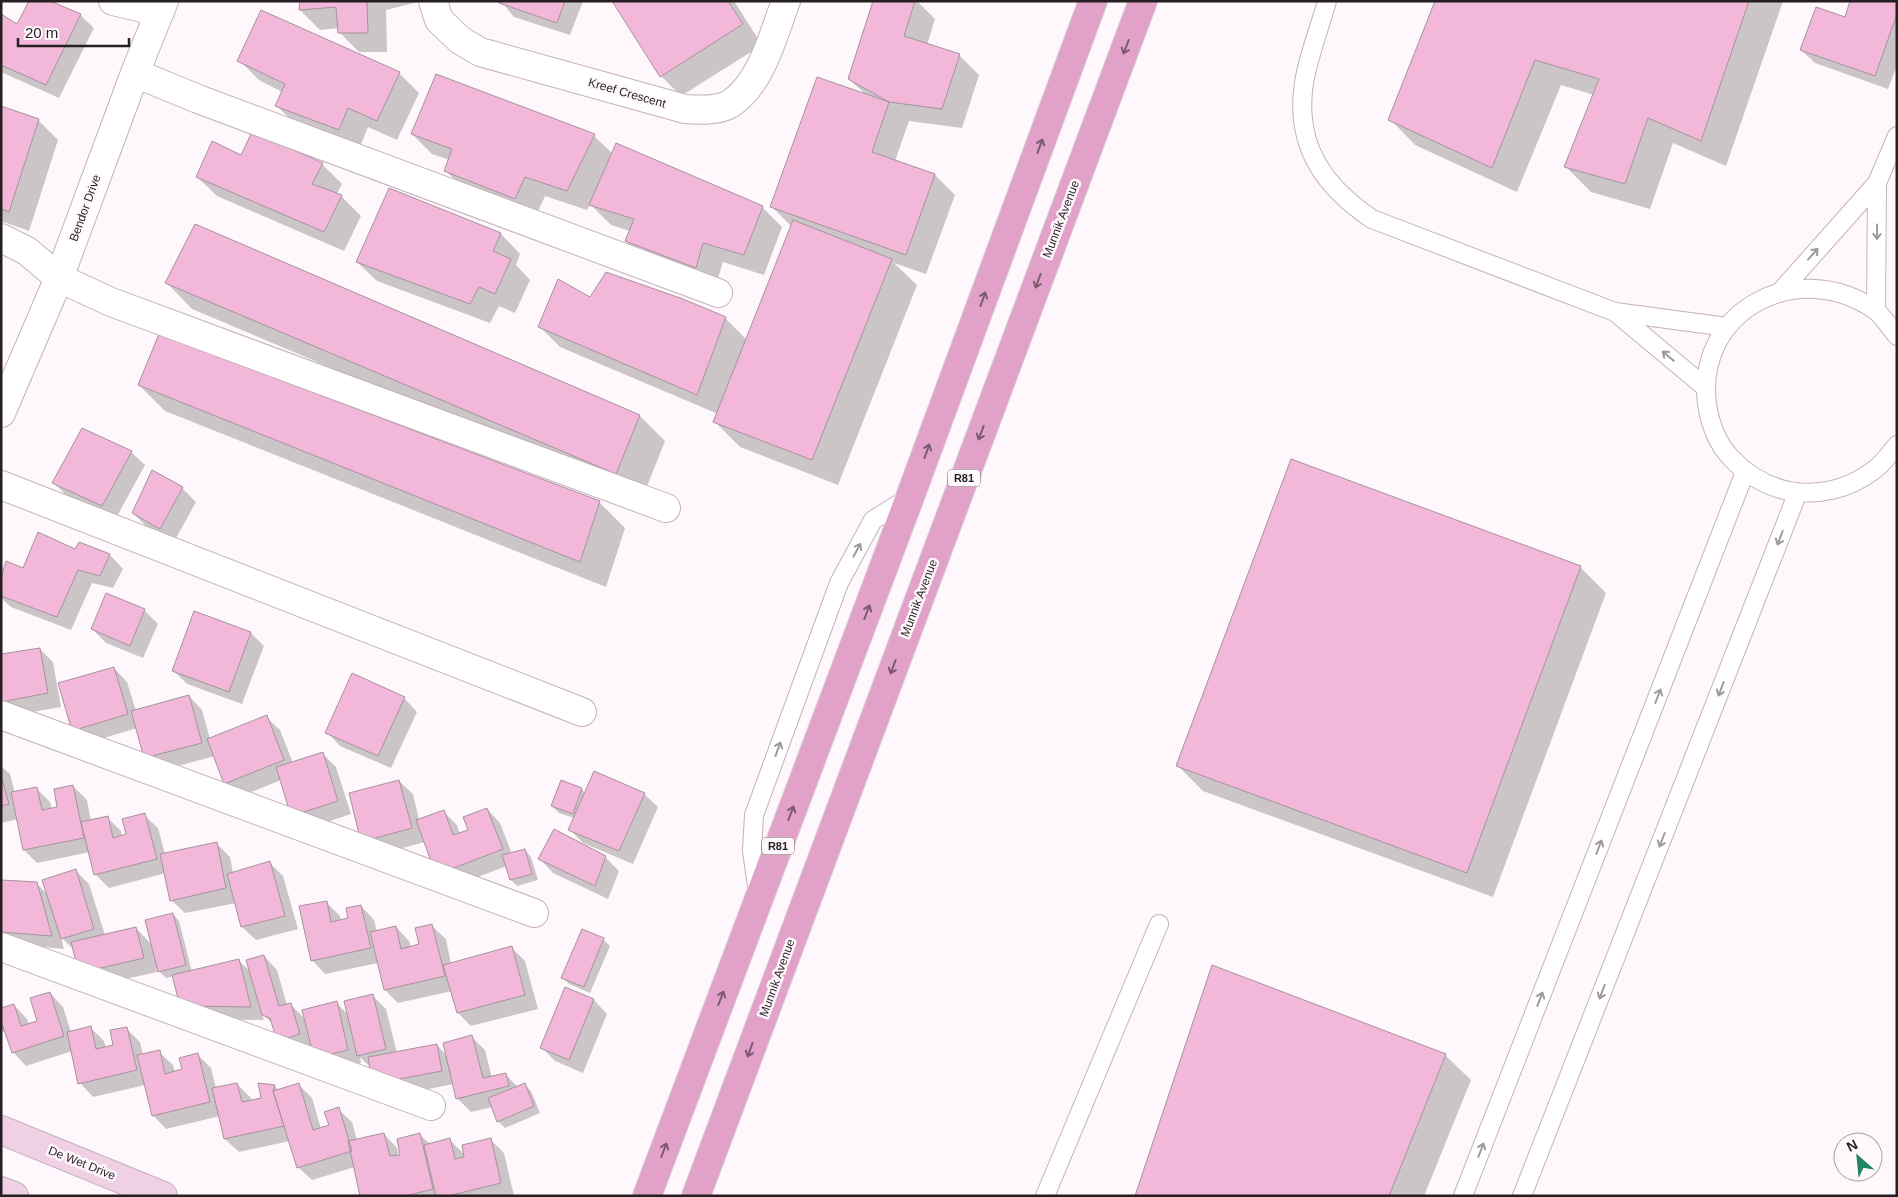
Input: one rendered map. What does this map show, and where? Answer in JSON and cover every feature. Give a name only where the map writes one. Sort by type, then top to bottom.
[{"type":"main road","name":"R81","points":[[647,1196],[910,497],[1093,1]]},
{"type":"main road","name":"Munnik Avenue","points":[[696,1196],[1143,1]]},
{"type":"street","name":"Kreef Crescent","points":[[433,1],[439,20],[460,40],[480,52],[685,109],[701,111],[729,105],[748,88],[767,52],[786,1]]},
{"type":"street","points":[[114,2],[162,6]]},
{"type":"street","name":"Bendor Drive","points":[[1,413],[59,278],[135,73],[162,6]]},
{"type":"street","points":[[135,73],[198,99],[718,293]]},
{"type":"street","points":[[1,238],[26,250],[59,278],[111,302],[666,508]]},
{"type":"street","points":[[1,485],[582,712]]},
{"type":"street","points":[[1,715],[534,913]]},
{"type":"street","points":[[1,947],[431,1106]]},
{"type":"street","name":"De Wet Drive","points":[[1,1130],[163,1196]]},
{"type":"street","points":[[1,1191],[14,1196]]},
{"type":"lane","points":[[1327,1],[1303,89],[1302,122],[1308,145],[1326,178],[1349,203],[1372,219],[1615,312],[1727,326]]},
{"type":"lane","points":[[1781,291],[1877,183],[1897,136]]},
{"type":"lane","points":[[1876,311],[1877,183]]},
{"type":"lane","points":[[1897,336],[1876,311],[1845,293],[1813,287],[1781,291],[1751,305],[1727,326],[1712,355],[1705,387],[1709,419],[1723,449],[1744,472],[1773,488],[1808,494],[1844,488],[1875,470],[1897,445]]},
{"type":"lane","points":[[1615,312],[1705,387]]},
{"type":"lane","points":[[1463,1196],[1744,472]]},
{"type":"lane","points":[[1522,1196],[1798,492]]},
{"type":"lane","points":[[759,898],[752,851],[754,815],[839,583],[873,520],[910,497]]},
{"type":"lane","points":[[1045,1196],[1159,924]]},
{"type":"building","points":[[29,1],[50,1],[81,14],[46,85],[1,65],[1,14],[17,24]]},
{"type":"building","points":[[300,1],[367,1],[368,33],[338,33],[336,7],[299,10]]},
{"type":"building","points":[[500,1],[565,1],[557,23],[499,3]]},
{"type":"building","points":[[612,1],[728,1],[743,24],[660,77]]},
{"type":"building","points":[[873,1],[915,1],[904,36],[960,54],[942,109],[889,102],[848,79]]},
{"type":"building","points":[[1435,1],[1749,1],[1701,141],[1648,118],[1625,184],[1564,167],[1599,79],[1535,60],[1492,168],[1388,120]]},
{"type":"building","points":[[1850,1],[1897,1],[1897,14],[1875,76],[1800,50],[1816,7],[1845,17]]},
{"type":"building","points":[[261,10],[400,72],[377,121],[348,108],[339,130],[275,106],[285,84],[237,61]]},
{"type":"building","points":[[436,74],[595,134],[567,191],[525,177],[515,199],[444,171],[452,149],[411,134]]},
{"type":"building","points":[[817,77],[889,102],[872,152],[935,174],[906,255],[770,207]]},
{"type":"building","points":[[1,106],[39,119],[9,212],[1,209]]},
{"type":"building","points":[[252,132],[323,163],[312,184],[342,195],[324,232],[196,177],[212,141],[241,155]]},
{"type":"building","points":[[616,143],[763,206],[744,255],[703,243],[696,268],[625,241],[634,219],[589,205]]},
{"type":"building","points":[[389,188],[501,233],[493,251],[511,259],[495,294],[479,287],[470,304],[356,262]]},
{"type":"building","points":[[793,220],[892,259],[812,460],[713,422]]},
{"type":"building","points":[[195,224],[640,415],[616,474],[165,283]]},
{"type":"building","points":[[606,272],[683,299],[726,317],[697,395],[538,327],[558,279],[590,297]]},
{"type":"building","points":[[159,334],[600,501],[580,562],[138,385]]},
{"type":"building","points":[[82,428],[132,451],[102,506],[52,483]]},
{"type":"building","points":[[1291,459],[1581,566],[1467,873],[1176,766]]},
{"type":"building","points":[[152,470],[183,487],[160,529],[132,513]]},
{"type":"building","points":[[38,532],[75,549],[79,542],[110,554],[100,576],[78,570],[57,617],[1,596],[1,578],[6,561],[23,568]]},
{"type":"building","points":[[106,593],[145,609],[130,646],[91,629]]},
{"type":"building","points":[[194,611],[251,632],[229,692],[172,671]]},
{"type":"building","points":[[40,648],[48,693],[1,702],[1,654]]},
{"type":"building","points":[[114,667],[128,714],[72,731],[58,683]]},
{"type":"building","points":[[352,673],[405,697],[378,756],[325,733]]},
{"type":"building","points":[[189,695],[202,743],[144,758],[131,711]]},
{"type":"building","points":[[267,715],[284,760],[224,784],[207,739]]},
{"type":"building","points":[[323,752],[338,801],[291,816],[276,767]]},
{"type":"building","points":[[594,771],[645,793],[619,851],[568,830]]},
{"type":"building","points":[[1,776],[9,804],[1,806]]},
{"type":"building","points":[[399,780],[412,828],[361,842],[349,793]]},
{"type":"building","points":[[561,780],[582,788],[573,814],[551,806]]},
{"type":"building","points":[[73,785],[84,838],[23,850],[11,792],[37,787],[42,810],[57,807],[54,789]]},
{"type":"building","points":[[487,808],[503,849],[436,875],[416,820],[444,810],[453,835],[468,830],[463,817]]},
{"type":"building","points":[[145,813],[157,859],[94,875],[81,822],[108,816],[113,838],[126,834],[122,819]]},
{"type":"building","points":[[554,829],[606,856],[595,886],[538,859]]},
{"type":"building","points":[[217,842],[226,888],[170,901],[160,854]]},
{"type":"building","points":[[525,849],[532,874],[510,880],[502,855]]},
{"type":"building","points":[[270,861],[285,916],[241,927],[227,874]]},
{"type":"building","points":[[76,869],[94,929],[61,939],[42,880]]},
{"type":"building","points":[[1,880],[37,882],[52,936],[1,932]]},
{"type":"building","points":[[327,901],[331,922],[348,918],[346,908],[361,905],[371,948],[311,961],[299,906]]},
{"type":"building","points":[[173,913],[186,965],[158,972],[145,920]]},
{"type":"building","points":[[432,924],[445,976],[384,990],[370,932],[396,926],[401,949],[419,944],[415,928]]},
{"type":"building","points":[[136,927],[144,958],[79,973],[71,942]]},
{"type":"building","points":[[582,929],[604,938],[584,987],[561,978]]},
{"type":"building","points":[[512,946],[525,995],[457,1013],[443,965]]},
{"type":"building","points":[[264,955],[279,1006],[291,1003],[300,1034],[277,1041],[270,1018],[262,1015],[246,960]]},
{"type":"building","points":[[239,959],[251,1007],[180,1006],[172,975]]},
{"type":"building","points":[[1212,965],[1446,1054],[1389,1196],[1135,1196]]},
{"type":"building","points":[[565,987],[594,999],[569,1060],[540,1048]]},
{"type":"building","points":[[50,992],[64,1036],[12,1053],[1,1021],[1,1008],[14,1004],[21,1026],[37,1021],[30,998]]},
{"type":"building","points":[[373,994],[386,1049],[357,1056],[344,1001]]},
{"type":"building","points":[[337,1001],[348,1050],[314,1058],[302,1010]]},
{"type":"building","points":[[91,1026],[96,1049],[113,1045],[110,1030],[127,1027],[137,1070],[78,1084],[67,1032]]},
{"type":"building","points":[[472,1035],[483,1078],[506,1073],[509,1086],[456,1099],[443,1043]]},
{"type":"building","points":[[437,1044],[442,1071],[373,1084],[368,1057]]},
{"type":"building","points":[[160,1050],[165,1074],[182,1069],[179,1058],[198,1053],[210,1102],[152,1116],[137,1055]]},
{"type":"building","points":[[237,1083],[242,1102],[261,1098],[258,1083],[275,1085],[273,1091],[284,1126],[224,1139],[212,1088]]},
{"type":"building","points":[[299,1083],[313,1130],[329,1125],[324,1112],[339,1107],[352,1151],[297,1168],[273,1091]]},
{"type":"building","points":[[525,1083],[534,1106],[497,1122],[488,1098]]},
{"type":"building","points":[[384,1133],[390,1156],[400,1155],[397,1139],[420,1133],[433,1189],[405,1196],[360,1196],[348,1141]]},
{"type":"building","points":[[450,1138],[455,1159],[464,1157],[462,1145],[491,1138],[501,1183],[448,1196],[436,1196],[424,1145]]}]
